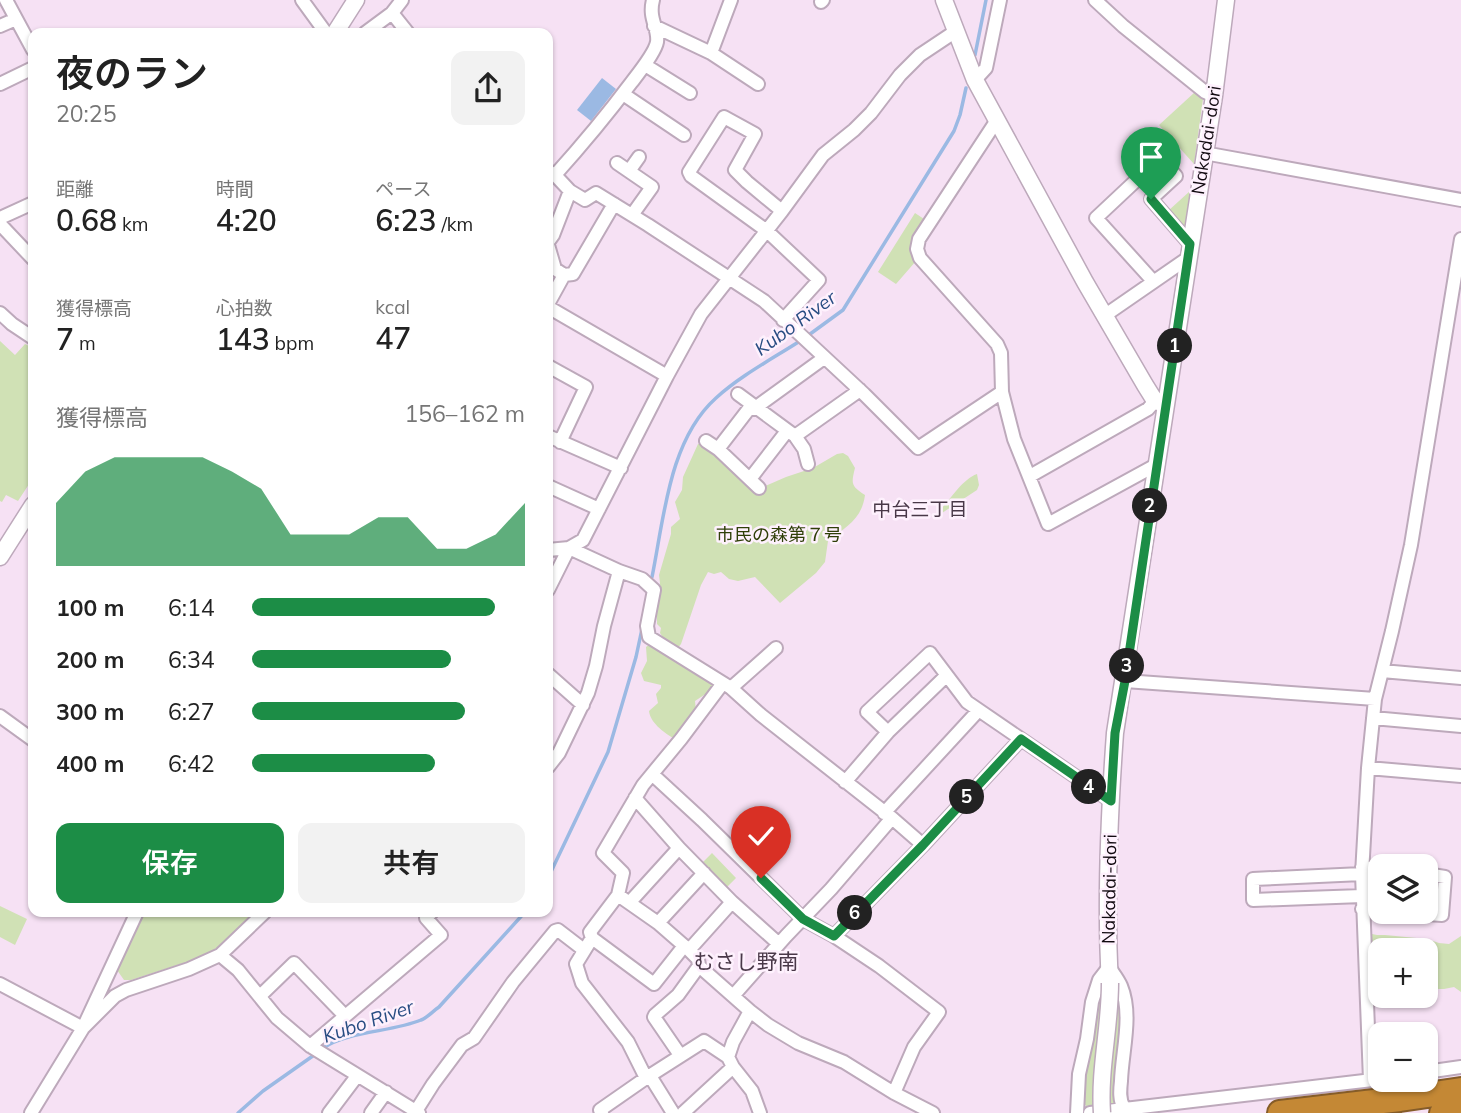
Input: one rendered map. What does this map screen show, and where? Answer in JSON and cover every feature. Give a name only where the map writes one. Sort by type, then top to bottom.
[{"type":"highway","points":[[1280,1113],[1461,1090]]},
{"type":"highway","points":[[1442,1113],[1461,1111]]},
{"type":"street","points":[[6,0],[28,41]]},
{"type":"street","points":[[302,0],[322,28]]},
{"type":"street","points":[[338,28],[356,0]]},
{"type":"street","points":[[372,28],[392,13],[401,0]]},
{"type":"street","points":[[553,172],[593,132],[645,65],[657,42],[651,18],[653,0]]},
{"type":"street","points":[[711,53],[731,0]]},
{"type":"street","points":[[944,0],[975,80],[1104,316],[1161,403],[1030,476]]},
{"type":"street","points":[[975,80],[986,68],[1000,0]]},
{"type":"street","points":[[1095,0],[1123,26],[1205,92],[1214,96]]},
{"type":"street","name":"Nakadai-dori","points":[[1102,1113],[1101,1076],[1109,1023],[1111,801],[1115,733],[1156,465],[1161,403],[1214,96],[1226,0]]},
{"type":"street","points":[[392,13],[404,28]]},
{"type":"street","points":[[0,26],[16,19]]},
{"type":"street","points":[[654,26],[711,53],[758,84]]},
{"type":"street","points":[[553,550],[569,548],[583,540],[701,314],[823,155],[862,121],[920,55],[956,31]]},
{"type":"street","points":[[645,65],[690,93]]},
{"type":"street","points":[[0,84],[28,70]]},
{"type":"street","points":[[623,94],[684,135]]},
{"type":"street","points":[[782,211],[735,170],[755,134],[724,117],[689,172],[767,231],[819,280],[783,320]]},
{"type":"street","points":[[997,120],[919,239],[916,249],[920,258],[997,344],[1001,353],[1002,392],[1014,439],[1048,524],[1156,465]]},
{"type":"street","points":[[1204,153],[1461,200]]},
{"type":"street","points":[[629,171],[639,158]]},
{"type":"street","points":[[1104,316],[1153,281],[1189,251],[1151,199],[1175,176],[1160,158],[1096,218],[1153,281]]},
{"type":"street","points":[[617,163],[652,187],[632,215]]},
{"type":"street","points":[[553,174],[570,191],[586,200],[596,193],[764,301],[918,447],[1002,392]]},
{"type":"street","points":[[553,235],[570,191]]},
{"type":"street","points":[[553,262],[555,269],[564,275],[573,274],[614,204]]},
{"type":"street","points":[[0,218],[28,205]]},
{"type":"street","points":[[0,225],[28,254]]},
{"type":"street","points":[[1371,1022],[1362,871],[1375,699],[1411,545],[1461,239]]},
{"type":"street","points":[[553,296],[564,275]]},
{"type":"street","points":[[553,309],[667,376]]},
{"type":"street","points":[[0,313],[28,335]]},
{"type":"street","points":[[718,449],[748,410],[755,408],[824,358]]},
{"type":"street","points":[[553,369],[586,387],[554,439],[621,468]]},
{"type":"street","points":[[706,441],[755,483],[791,434],[860,390]]},
{"type":"street","points":[[738,394],[791,434],[804,449],[808,464]]},
{"type":"street","points":[[553,488],[599,509]]},
{"type":"street","points":[[2,549],[28,512]]},
{"type":"street","points":[[569,548],[642,579],[654,590],[647,626],[649,637],[727,685],[923,845]]},
{"type":"street","points":[[553,580],[569,548]]},
{"type":"street","points":[[553,760],[583,705],[594,673],[619,571]]},
{"type":"street","points":[[671,1001],[654,984],[592,938],[590,932],[618,895],[623,873],[603,853],[652,774],[727,685],[776,649]]},
{"type":"street","points":[[888,732],[867,712],[930,653],[967,702],[978,711],[1111,801]]},
{"type":"street","points":[[1382,671],[1461,678]]},
{"type":"street","points":[[845,782],[888,732],[946,676]]},
{"type":"street","points":[[553,678],[583,705]]},
{"type":"street","points":[[1125,681],[1375,699]]},
{"type":"street","points":[[733,996],[831,889],[888,816],[978,711]]},
{"type":"street","points":[[0,716],[28,736]]},
{"type":"street","points":[[1373,718],[1461,726]]},
{"type":"street","points":[[834,936],[1021,739]]},
{"type":"street","points":[[1368,768],[1461,776]]},
{"type":"street","points":[[652,774],[803,919],[879,966],[939,1012],[914,1047],[894,1093]]},
{"type":"street","points":[[635,799],[732,902],[779,944]]},
{"type":"street","points":[[630,902],[679,848]]},
{"type":"street","points":[[1368,870],[1253,879],[1253,900],[1362,903],[1368,906]]},
{"type":"street","points":[[658,923],[704,873]]},
{"type":"street","points":[[1438,875],[1445,877],[1442,915],[1438,915]]},
{"type":"street","points":[[618,895],[658,923],[687,948],[698,959],[699,966],[768,1025],[798,1043],[844,1062],[933,1113]]},
{"type":"street","points":[[654,984],[732,902]]},
{"type":"street","points":[[31,1113],[83,1028],[135,917]]},
{"type":"street","points":[[83,1028],[115,996],[126,990],[189,969],[220,955],[260,917]]},
{"type":"street","points":[[310,1046],[441,935],[427,917]]},
{"type":"street","points":[[220,955],[238,970],[277,1018],[310,1046],[417,1112],[433,1084],[462,1045],[474,1038],[513,982],[555,931],[558,930],[584,950]]},
{"type":"street","points":[[592,938],[576,964],[583,983],[628,1042],[673,1113]]},
{"type":"street","points":[[260,996],[294,964],[345,1016]]},
{"type":"street","points":[[681,1055],[654,1017],[678,995],[699,966]]},
{"type":"street","points":[[1077,1113],[1079,1074],[1092,1002],[1099,980],[1109,975],[1122,989],[1124,1000],[1125,1032],[1120,1094],[1124,1108]]},
{"type":"street","points":[[0,984],[83,1028]]},
{"type":"street","points":[[683,1113],[730,1062],[733,1042],[750,1011]]},
{"type":"street","points":[[602,1113],[600,1110],[704,1041],[730,1062],[752,1091],[760,1113]]},
{"type":"street","points":[[1438,1070],[1461,1067]]},
{"type":"street","points":[[329,1113],[357,1076]]},
{"type":"street","points":[[1090,1113],[1368,1081]]},
{"type":"street","points":[[371,1113],[386,1092]]},
{"type":"green space","points":[[1195,92],[1203,99],[1194,164],[1159,125]]},
{"type":"green space","points":[[1190,191],[1185,226],[1182,227],[1168,211]]},
{"type":"green space","points":[[915,213],[924,219],[915,235],[916,261],[896,284],[878,272]]},
{"type":"green space","points":[[0,341],[15,355],[25,344],[28,346],[28,486],[18,501],[6,495],[2,502]]},
{"type":"green space","name":"市民の森第７号","points":[[703,442],[763,487],[843,453],[855,468],[853,484],[865,495],[857,516],[828,541],[825,562],[780,603],[755,577],[738,581],[729,579],[721,572],[708,572],[677,649],[667,643],[657,624],[659,575],[671,527],[680,519],[675,502],[682,490],[683,477],[698,444]]},
{"type":"green space","points":[[977,474],[977,490],[942,513],[942,508],[958,489]]},
{"type":"green space","points":[[650,644],[711,679],[715,685],[711,693],[695,701],[696,711],[673,738],[658,726],[649,711],[658,703],[656,694],[661,688],[661,685],[644,681],[641,673],[647,661],[646,647]]},
{"type":"green space","points":[[712,853],[736,878],[725,889],[701,864]]},
{"type":"green space","points":[[0,906],[27,919],[15,945],[0,937]]},
{"type":"green space","points":[[141,917],[251,917],[205,956],[131,980],[124,980],[117,970]]},
{"type":"green space","points":[[1372,934],[1416,938],[1370,938]]},
{"type":"green space","points":[[1461,936],[1461,992],[1454,987],[1438,989],[1438,943],[1449,944]]},
{"type":"green space","points":[[1102,983],[1094,1109],[1088,1109],[1082,1100],[1085,1070],[1095,1031]]},
{"type":"green space","points":[[1116,987],[1122,1010],[1117,1105],[1109,1107],[1117,1015]]},
{"type":"water","points":[[602,78],[616,89],[591,121],[577,110]]},
{"type":"waterway","name":"Kubo River","points":[[975,55],[986,0]]},
{"type":"waterway","name":"Kubo River","points":[[806,337],[843,310],[954,131],[966,88]]},
{"type":"waterway","name":"Kubo River","points":[[652,577],[671,481],[688,435],[700,415],[735,382],[800,341]]},
{"type":"waterway","name":"Kubo River","points":[[553,868],[608,752],[642,629]]},
{"type":"waterway","name":"Kubo River","points":[[323,1048],[345,1038],[426,1018],[520,917]]},
{"type":"waterway","name":"Kubo River","points":[[238,1113],[263,1091],[317,1053]]},
{"type":"district","name":"中台三丁目","points":[[920,509]]},
{"type":"district","name":"むさし野南","points":[[746,961]]},
{"type":"route","points":[[761,878],[803,919],[834,936],[1021,739],[1111,801],[1115,733],[1190,244],[1151,199]]}]
